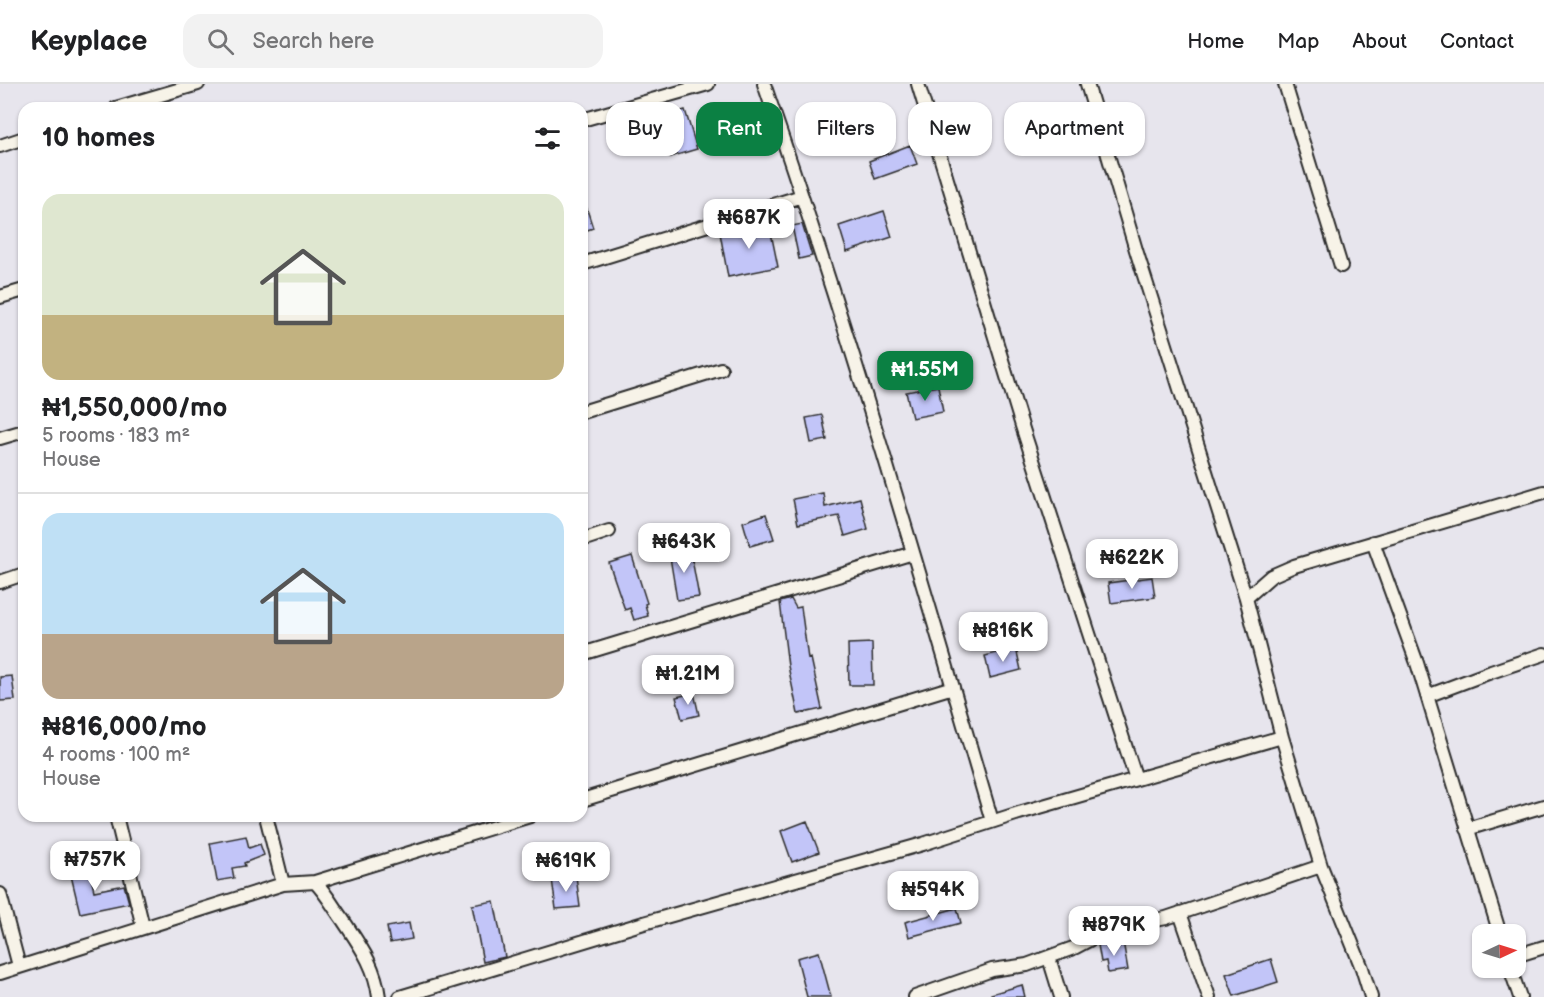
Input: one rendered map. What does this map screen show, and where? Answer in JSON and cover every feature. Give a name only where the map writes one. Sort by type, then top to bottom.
[{"type":"street","points":[[136,102],[198,84]]},
{"type":"street","points":[[588,118],[708,84]]},
{"type":"street","points":[[764,84],[867,397],[992,821]]},
{"type":"street","points":[[918,84],[1022,426],[1136,779]]},
{"type":"street","points":[[1087,84],[1136,250],[1246,598],[1282,737],[1321,866],[1362,968],[1371,997]]},
{"type":"street","points":[[1285,84],[1341,266]]},
{"type":"street","points":[[0,146],[18,140]]},
{"type":"street","points":[[588,262],[802,196]]},
{"type":"street","points":[[0,297],[18,292]]},
{"type":"street","points":[[588,410],[721,369]]},
{"type":"street","points":[[0,438],[18,433]]},
{"type":"street","points":[[1246,598],[1271,576],[1294,566],[1544,492]]},
{"type":"street","points":[[588,538],[609,531]]},
{"type":"street","points":[[1373,542],[1417,663],[1497,924]]},
{"type":"street","points":[[588,652],[913,553]]},
{"type":"street","points":[[0,582],[18,576]]},
{"type":"street","points":[[1427,696],[1544,654]]},
{"type":"street","points":[[588,798],[953,687]]},
{"type":"street","points":[[400,997],[1282,737]]},
{"type":"street","points":[[1467,829],[1544,806]]},
{"type":"street","points":[[117,822],[143,927]]},
{"type":"street","points":[[268,822],[283,884]]},
{"type":"street","points":[[0,973],[283,884],[315,882],[510,822]]},
{"type":"street","points":[[915,997],[992,970],[1028,965],[1076,947],[1110,929],[1180,914],[1321,866]]},
{"type":"street","points":[[315,882],[326,893],[365,952],[374,973],[379,997]]},
{"type":"street","points":[[0,894],[19,966]]},
{"type":"street","points":[[1180,914],[1209,997]]},
{"type":"street","points":[[1526,953],[1544,947]]},
{"type":"street","points":[[1048,958],[1061,997]]},
{"type":"street","points":[[1513,978],[1520,997]]},
{"type":"building","points":[[684,110],[696,149],[684,153]]},
{"type":"building","points":[[908,146],[908,156],[914,156],[917,164],[875,179],[869,161],[882,156],[896,156],[896,150]]},
{"type":"building","points":[[884,211],[892,237],[847,252],[839,226]]},
{"type":"building","points":[[588,212],[593,228],[588,230]]},
{"type":"building","points":[[769,223],[778,267],[728,277],[720,233]]},
{"type":"building","points":[[802,224],[812,256],[799,259],[792,226]]},
{"type":"building","points":[[938,386],[943,412],[912,418],[906,392]]},
{"type":"building","points":[[822,415],[827,440],[811,443],[806,418]]},
{"type":"building","points":[[823,493],[825,507],[860,498],[868,529],[845,536],[839,516],[798,524],[793,499]]},
{"type":"building","points":[[766,514],[774,539],[750,546],[743,522]]},
{"type":"building","points":[[690,548],[699,597],[677,600],[669,551]]},
{"type":"building","points":[[632,556],[647,603],[645,604],[648,616],[634,620],[630,608],[625,610],[609,563]]},
{"type":"building","points":[[1152,577],[1155,597],[1111,603],[1108,583]]},
{"type":"building","points":[[791,599],[796,608],[801,607],[808,659],[811,658],[822,709],[798,714],[788,666],[780,602]]},
{"type":"building","points":[[872,643],[873,685],[849,685],[848,644]]},
{"type":"building","points":[[1016,648],[1021,670],[990,678],[985,656]]},
{"type":"building","points":[[12,676],[15,700],[0,701],[0,677]]},
{"type":"building","points":[[694,693],[699,715],[682,719],[676,697]]},
{"type":"building","points":[[807,821],[819,852],[792,862],[781,831]]},
{"type":"building","points":[[246,836],[249,848],[260,844],[264,855],[244,863],[245,866],[232,868],[234,878],[217,881],[210,843]]},
{"type":"building","points":[[88,863],[94,891],[124,885],[129,903],[80,913],[69,867]]},
{"type":"building","points":[[576,876],[580,907],[556,909],[552,879]]},
{"type":"building","points":[[494,901],[505,957],[483,962],[472,905]]},
{"type":"building","points":[[957,908],[961,923],[909,937],[905,922]]},
{"type":"building","points":[[409,923],[412,939],[390,943],[387,927]]},
{"type":"building","points":[[1123,941],[1128,970],[1108,973],[1106,961],[1101,962],[1098,945]]},
{"type":"building","points":[[819,952],[831,997],[807,997],[797,958]]},
{"type":"building","points":[[1271,959],[1278,982],[1234,996],[1226,974]]},
{"type":"building","points":[[1022,985],[1025,997],[991,997],[991,994]]}]
